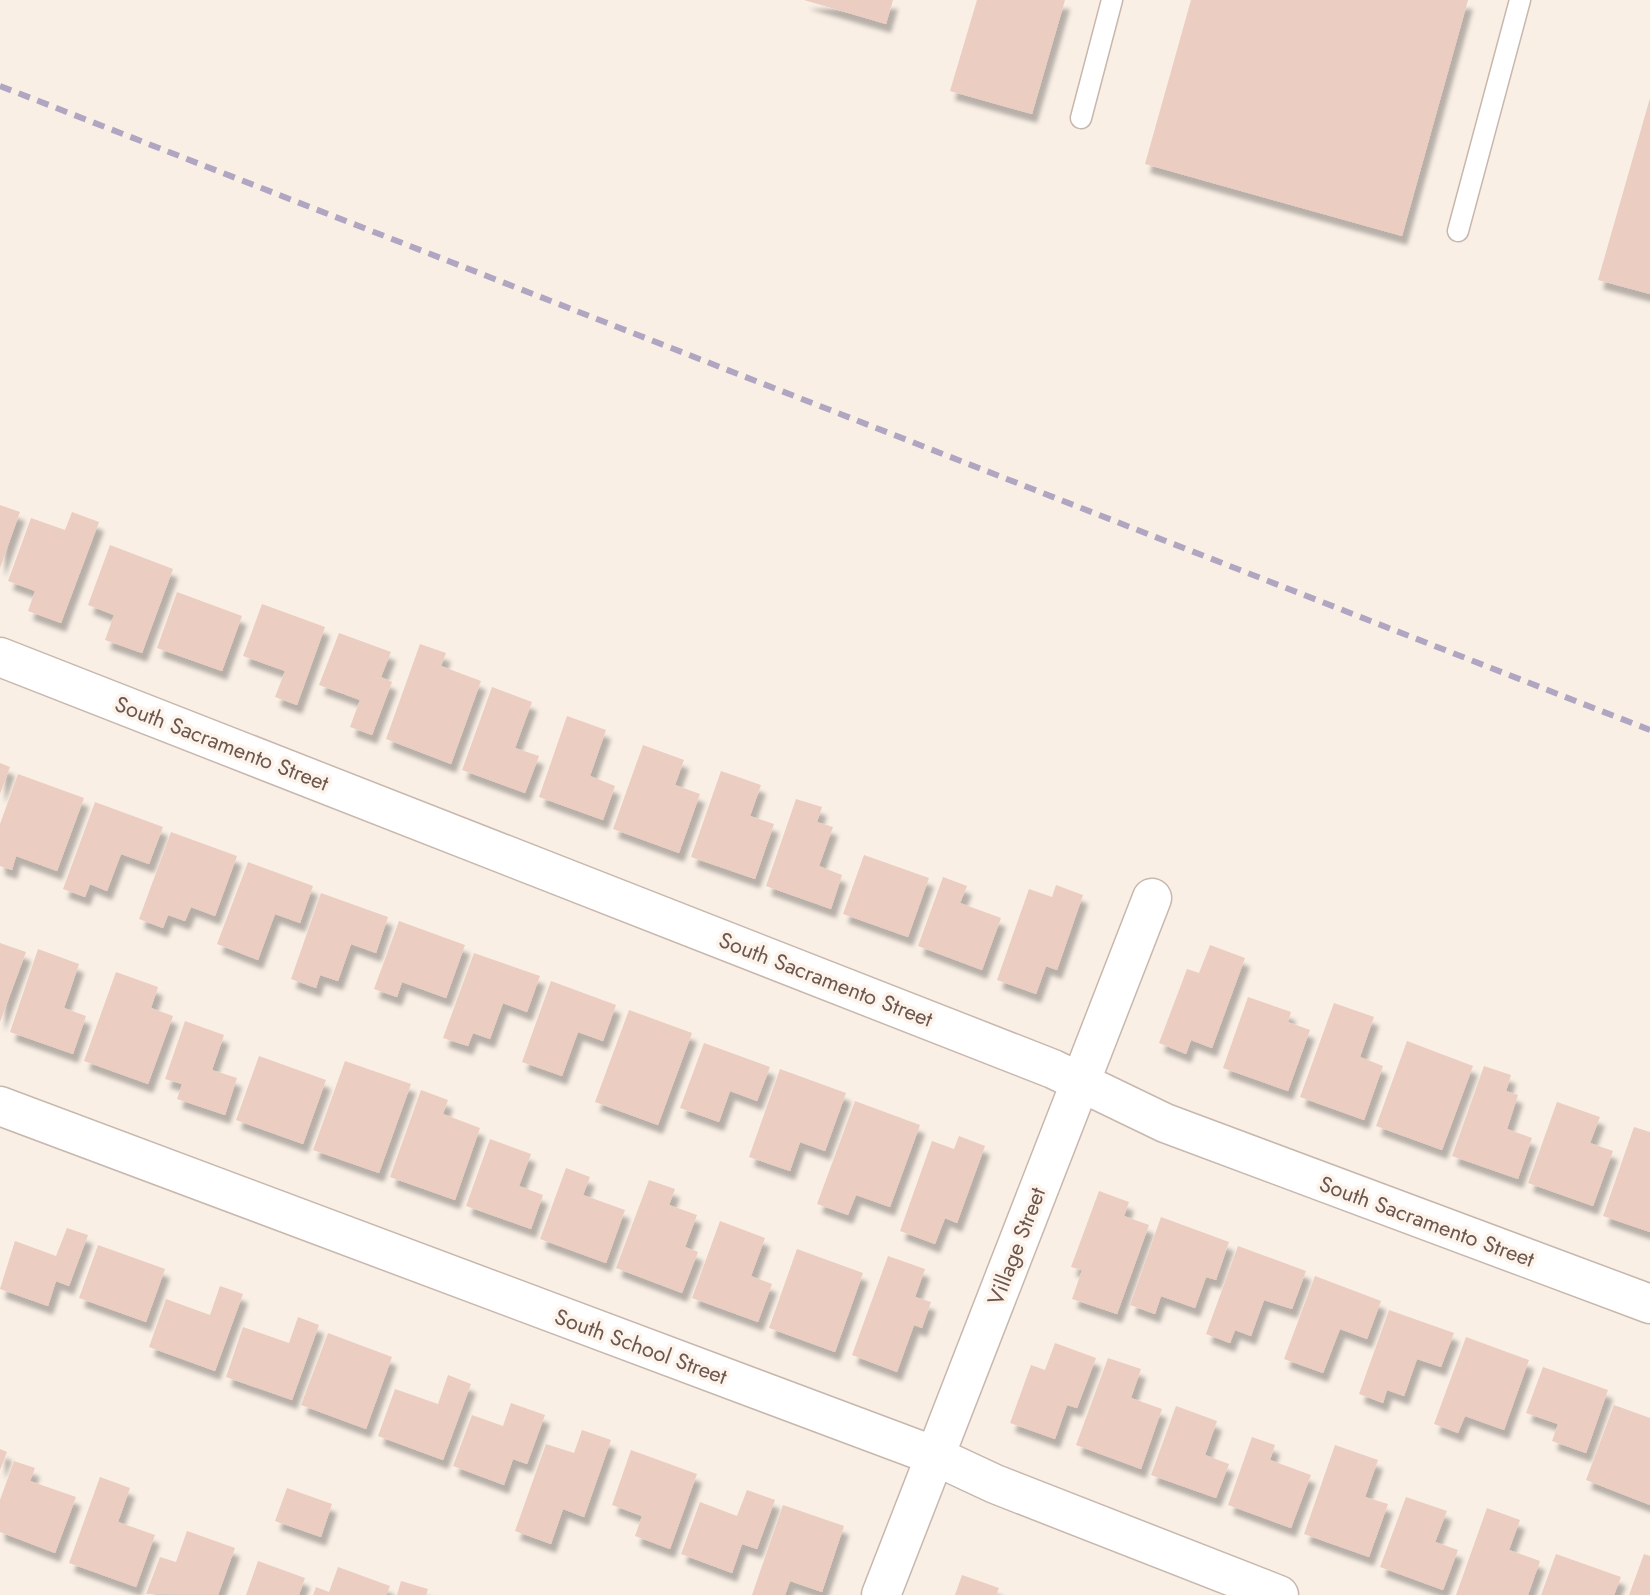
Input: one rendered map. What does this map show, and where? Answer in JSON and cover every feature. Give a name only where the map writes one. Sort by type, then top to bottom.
[{"type":"street","name":"South Sacramento Street","points":[[0,657],[1080,1081],[1165,1123],[1650,1304]]},
{"type":"street","name":"Village Street","points":[[881,1595],[1152,898]]},
{"type":"street","name":"South School Street","points":[[0,1106],[935,1456],[995,1484],[1279,1595]]},
{"type":"lane","points":[[1081,118],[1112,0]]},
{"type":"lane","points":[[1458,231],[1520,0]]},
{"type":"building","points":[[804,0],[893,0],[886,24]]},
{"type":"building","points":[[977,0],[1065,0],[1032,114],[950,91]]},
{"type":"building","points":[[1191,0],[1468,0],[1402,236],[1145,164]]},
{"type":"building","points":[[1650,98],[1650,294],[1598,280]]},
{"type":"building","points":[[0,505],[20,512],[0,568]]},
{"type":"building","points":[[72,512],[99,522],[61,623],[28,611],[35,591],[8,581],[31,518],[65,530]]},
{"type":"building","points":[[110,545],[173,569],[142,653],[105,640],[114,615],[88,605]]},
{"type":"building","points":[[177,592],[242,616],[222,671],[157,648]]},
{"type":"building","points":[[262,604],[325,627],[297,705],[275,697],[285,671],[243,656]]},
{"type":"building","points":[[339,633],[391,652],[381,677],[392,682],[372,735],[350,727],[360,700],[319,685]]},
{"type":"building","points":[[420,644],[446,653],[441,666],[481,681],[451,764],[386,739]]},
{"type":"building","points":[[492,687],[532,702],[515,748],[539,756],[525,793],[462,770]]},
{"type":"building","points":[[567,716],[606,730],[590,776],[615,786],[603,820],[539,797]]},
{"type":"building","points":[[643,745],[684,760],[675,785],[700,794],[679,853],[613,829]]},
{"type":"building","points":[[0,763],[10,767],[0,794]]},
{"type":"building","points":[[721,771],[761,785],[750,816],[774,824],[755,879],[691,857]]},
{"type":"building","points":[[18,774],[84,798],[57,871],[16,856],[12,870],[0,866],[0,824]]},
{"type":"building","points":[[796,799],[822,807],[817,822],[833,827],[819,866],[842,875],[831,909],[766,886]]},
{"type":"building","points":[[95,802],[163,827],[149,864],[121,854],[107,891],[90,884],[85,897],[63,889]]},
{"type":"building","points":[[171,832],[237,856],[215,916],[191,907],[185,921],[168,915],[163,928],[139,919]]},
{"type":"building","points":[[864,855],[929,878],[908,937],[843,914]]},
{"type":"building","points":[[248,862],[313,886],[300,923],[275,914],[258,960],[217,944]]},
{"type":"building","points":[[943,877],[967,886],[960,903],[1001,918],[982,970],[918,946]]},
{"type":"building","points":[[1056,885],[1083,895],[1057,970],[1046,966],[1036,994],[997,980],[1029,889],[1052,897]]},
{"type":"building","points":[[321,893],[388,917],[376,953],[351,944],[338,981],[320,975],[316,988],[291,979]]},
{"type":"building","points":[[399,921],[465,945],[446,998],[402,982],[397,997],[374,989]]},
{"type":"building","points":[[0,943],[26,952],[0,1022]]},
{"type":"building","points":[[1210,945],[1245,958],[1212,1048],[1191,1040],[1186,1054],[1159,1043],[1187,969],[1199,973]]},
{"type":"building","points":[[38,949],[79,964],[64,1008],[86,1016],[73,1054],[10,1032]]},
{"type":"building","points":[[474,953],[540,976],[527,1012],[503,1003],[490,1039],[473,1033],[468,1046],[443,1038]]},
{"type":"building","points":[[116,972],[158,987],[151,1008],[173,1016],[148,1084],[84,1061]]},
{"type":"building","points":[[551,981],[616,1005],[603,1041],[578,1032],[562,1076],[522,1062]]},
{"type":"building","points":[[1248,997],[1291,1012],[1288,1022],[1310,1030],[1288,1091],[1223,1068]]},
{"type":"building","points":[[1334,1003],[1374,1017],[1360,1057],[1383,1066],[1364,1120],[1300,1097]]},
{"type":"building","points":[[629,1010],[692,1033],[658,1125],[595,1102]]},
{"type":"building","points":[[185,1021],[224,1035],[212,1070],[237,1078],[225,1115],[177,1099],[182,1084],[165,1079]]},
{"type":"building","points":[[1407,1041],[1473,1066],[1442,1150],[1376,1126]]},
{"type":"building","points":[[704,1043],[770,1067],[757,1101],[730,1091],[719,1122],[680,1108]]},
{"type":"building","points":[[259,1056],[326,1080],[303,1144],[236,1120]]},
{"type":"building","points":[[345,1061],[411,1084],[379,1173],[313,1150]]},
{"type":"building","points":[[1484,1066],[1511,1075],[1506,1091],[1518,1095],[1507,1129],[1532,1138],[1518,1179],[1452,1156]]},
{"type":"building","points":[[780,1069],[846,1093],[825,1151],[800,1142],[790,1171],[749,1157]]},
{"type":"building","points":[[421,1090],[448,1100],[443,1114],[480,1128],[455,1200],[390,1177]]},
{"type":"building","points":[[855,1101],[920,1125],[890,1207],[856,1195],[848,1215],[817,1204]]},
{"type":"building","points":[[1557,1102],[1600,1117],[1590,1143],[1613,1151],[1593,1206],[1528,1183]]},
{"type":"building","points":[[1634,1127],[1650,1132],[1650,1232],[1603,1216]]},
{"type":"building","points":[[959,1136],[985,1146],[957,1223],[945,1218],[935,1244],[900,1231],[932,1141],[954,1149]]},
{"type":"building","points":[[490,1139],[531,1154],[519,1186],[543,1195],[531,1229],[466,1206]]},
{"type":"building","points":[[566,1168],[590,1177],[583,1195],[625,1210],[606,1263],[540,1239]]},
{"type":"building","points":[[649,1180],[675,1189],[669,1205],[697,1215],[685,1247],[698,1252],[682,1293],[616,1268]]},
{"type":"building","points":[[1099,1191],[1129,1202],[1124,1216],[1149,1225],[1117,1314],[1072,1299],[1082,1270],[1071,1267]]},
{"type":"building","points":[[1161,1217],[1229,1242],[1216,1280],[1206,1277],[1195,1308],[1161,1296],[1155,1314],[1130,1305]]},
{"type":"building","points":[[720,1221],[765,1238],[751,1276],[772,1284],[758,1322],[692,1298]]},
{"type":"building","points":[[67,1228],[88,1235],[69,1286],[56,1281],[48,1306],[0,1289],[15,1241],[56,1256]]},
{"type":"building","points":[[98,1245],[165,1269],[146,1322],[79,1298]]},
{"type":"building","points":[[1238,1246],[1306,1271],[1292,1309],[1264,1300],[1251,1336],[1235,1330],[1230,1343],[1206,1334]]},
{"type":"building","points":[[797,1249],[863,1273],[835,1352],[769,1328]]},
{"type":"building","points":[[888,1256],[925,1269],[915,1297],[931,1302],[922,1328],[914,1325],[897,1372],[852,1355]]},
{"type":"building","points":[[1315,1276],[1381,1301],[1367,1339],[1340,1329],[1323,1373],[1284,1359]]},
{"type":"building","points":[[220,1286],[243,1294],[215,1371],[149,1347],[166,1299],[210,1315]]},
{"type":"building","points":[[1389,1310],[1454,1333],[1441,1367],[1417,1359],[1404,1396],[1387,1390],[1383,1403],[1359,1394]]},
{"type":"building","points":[[298,1317],[319,1325],[292,1400],[226,1377],[243,1327],[289,1343]]},
{"type":"building","points":[[328,1333],[392,1357],[366,1429],[301,1405]]},
{"type":"building","points":[[1466,1337],[1529,1360],[1504,1430],[1465,1416],[1458,1433],[1434,1424]]},
{"type":"building","points":[[1055,1343],[1096,1358],[1077,1408],[1067,1405],[1055,1439],[1010,1423],[1031,1365],[1045,1370]]},
{"type":"building","points":[[1108,1358],[1141,1369],[1131,1398],[1162,1409],[1141,1469],[1076,1445]]},
{"type":"building","points":[[1543,1367],[1608,1390],[1586,1453],[1552,1441],[1558,1424],[1526,1413]]},
{"type":"building","points":[[448,1375],[471,1384],[443,1460],[378,1436],[395,1389],[438,1404]]},
{"type":"building","points":[[511,1403],[545,1415],[527,1464],[513,1459],[504,1485],[453,1466],[472,1415],[503,1426]]},
{"type":"building","points":[[1614,1405],[1650,1418],[1650,1505],[1586,1480]]},
{"type":"building","points":[[1176,1406],[1217,1421],[1205,1455],[1229,1464],[1216,1498],[1151,1475]]},
{"type":"building","points":[[582,1430],[611,1440],[584,1517],[563,1509],[551,1544],[515,1531],[546,1444],[574,1453]]},
{"type":"building","points":[[1252,1437],[1275,1445],[1270,1460],[1311,1475],[1291,1528],[1228,1505]]},
{"type":"building","points":[[1335,1445],[1378,1460],[1365,1497],[1388,1504],[1369,1557],[1304,1534]]},
{"type":"building","points":[[0,1449],[7,1452],[0,1470]]},
{"type":"building","points":[[631,1450],[697,1474],[670,1549],[635,1536],[642,1516],[612,1505]]},
{"type":"building","points":[[14,1461],[35,1468],[30,1481],[76,1497],[55,1553],[0,1532],[0,1500]]},
{"type":"building","points":[[100,1477],[130,1488],[118,1522],[155,1535],[136,1587],[69,1563]]},
{"type":"building","points":[[287,1488],[332,1504],[321,1537],[275,1521]]},
{"type":"building","points":[[747,1490],[775,1500],[757,1549],[742,1544],[732,1573],[681,1554],[700,1502],[737,1516]]},
{"type":"building","points":[[1406,1497],[1447,1511],[1435,1542],[1458,1550],[1443,1590],[1380,1567]]},
{"type":"building","points":[[783,1505],[844,1526],[822,1592],[790,1581],[785,1595],[752,1595]]},
{"type":"building","points":[[1487,1508],[1520,1520],[1509,1550],[1540,1561],[1528,1595],[1456,1595]]},
{"type":"building","points":[[187,1531],[235,1548],[218,1595],[146,1594],[160,1557],[176,1562]]},
{"type":"building","points":[[1556,1554],[1621,1577],[1614,1595],[1541,1595]]},
{"type":"building","points":[[1644,1554],[1650,1556],[1650,1595],[1629,1595]]},
{"type":"building","points":[[258,1561],[305,1578],[299,1595],[246,1595]]},
{"type":"building","points":[[338,1567],[390,1586],[386,1595],[313,1595],[316,1587],[329,1592]]},
{"type":"building","points":[[962,1575],[999,1588],[996,1595],[955,1595]]},
{"type":"building","points":[[401,1581],[428,1589],[426,1595],[397,1595]]},
{"type":"railway","points":[[0,86],[1650,730]]}]
